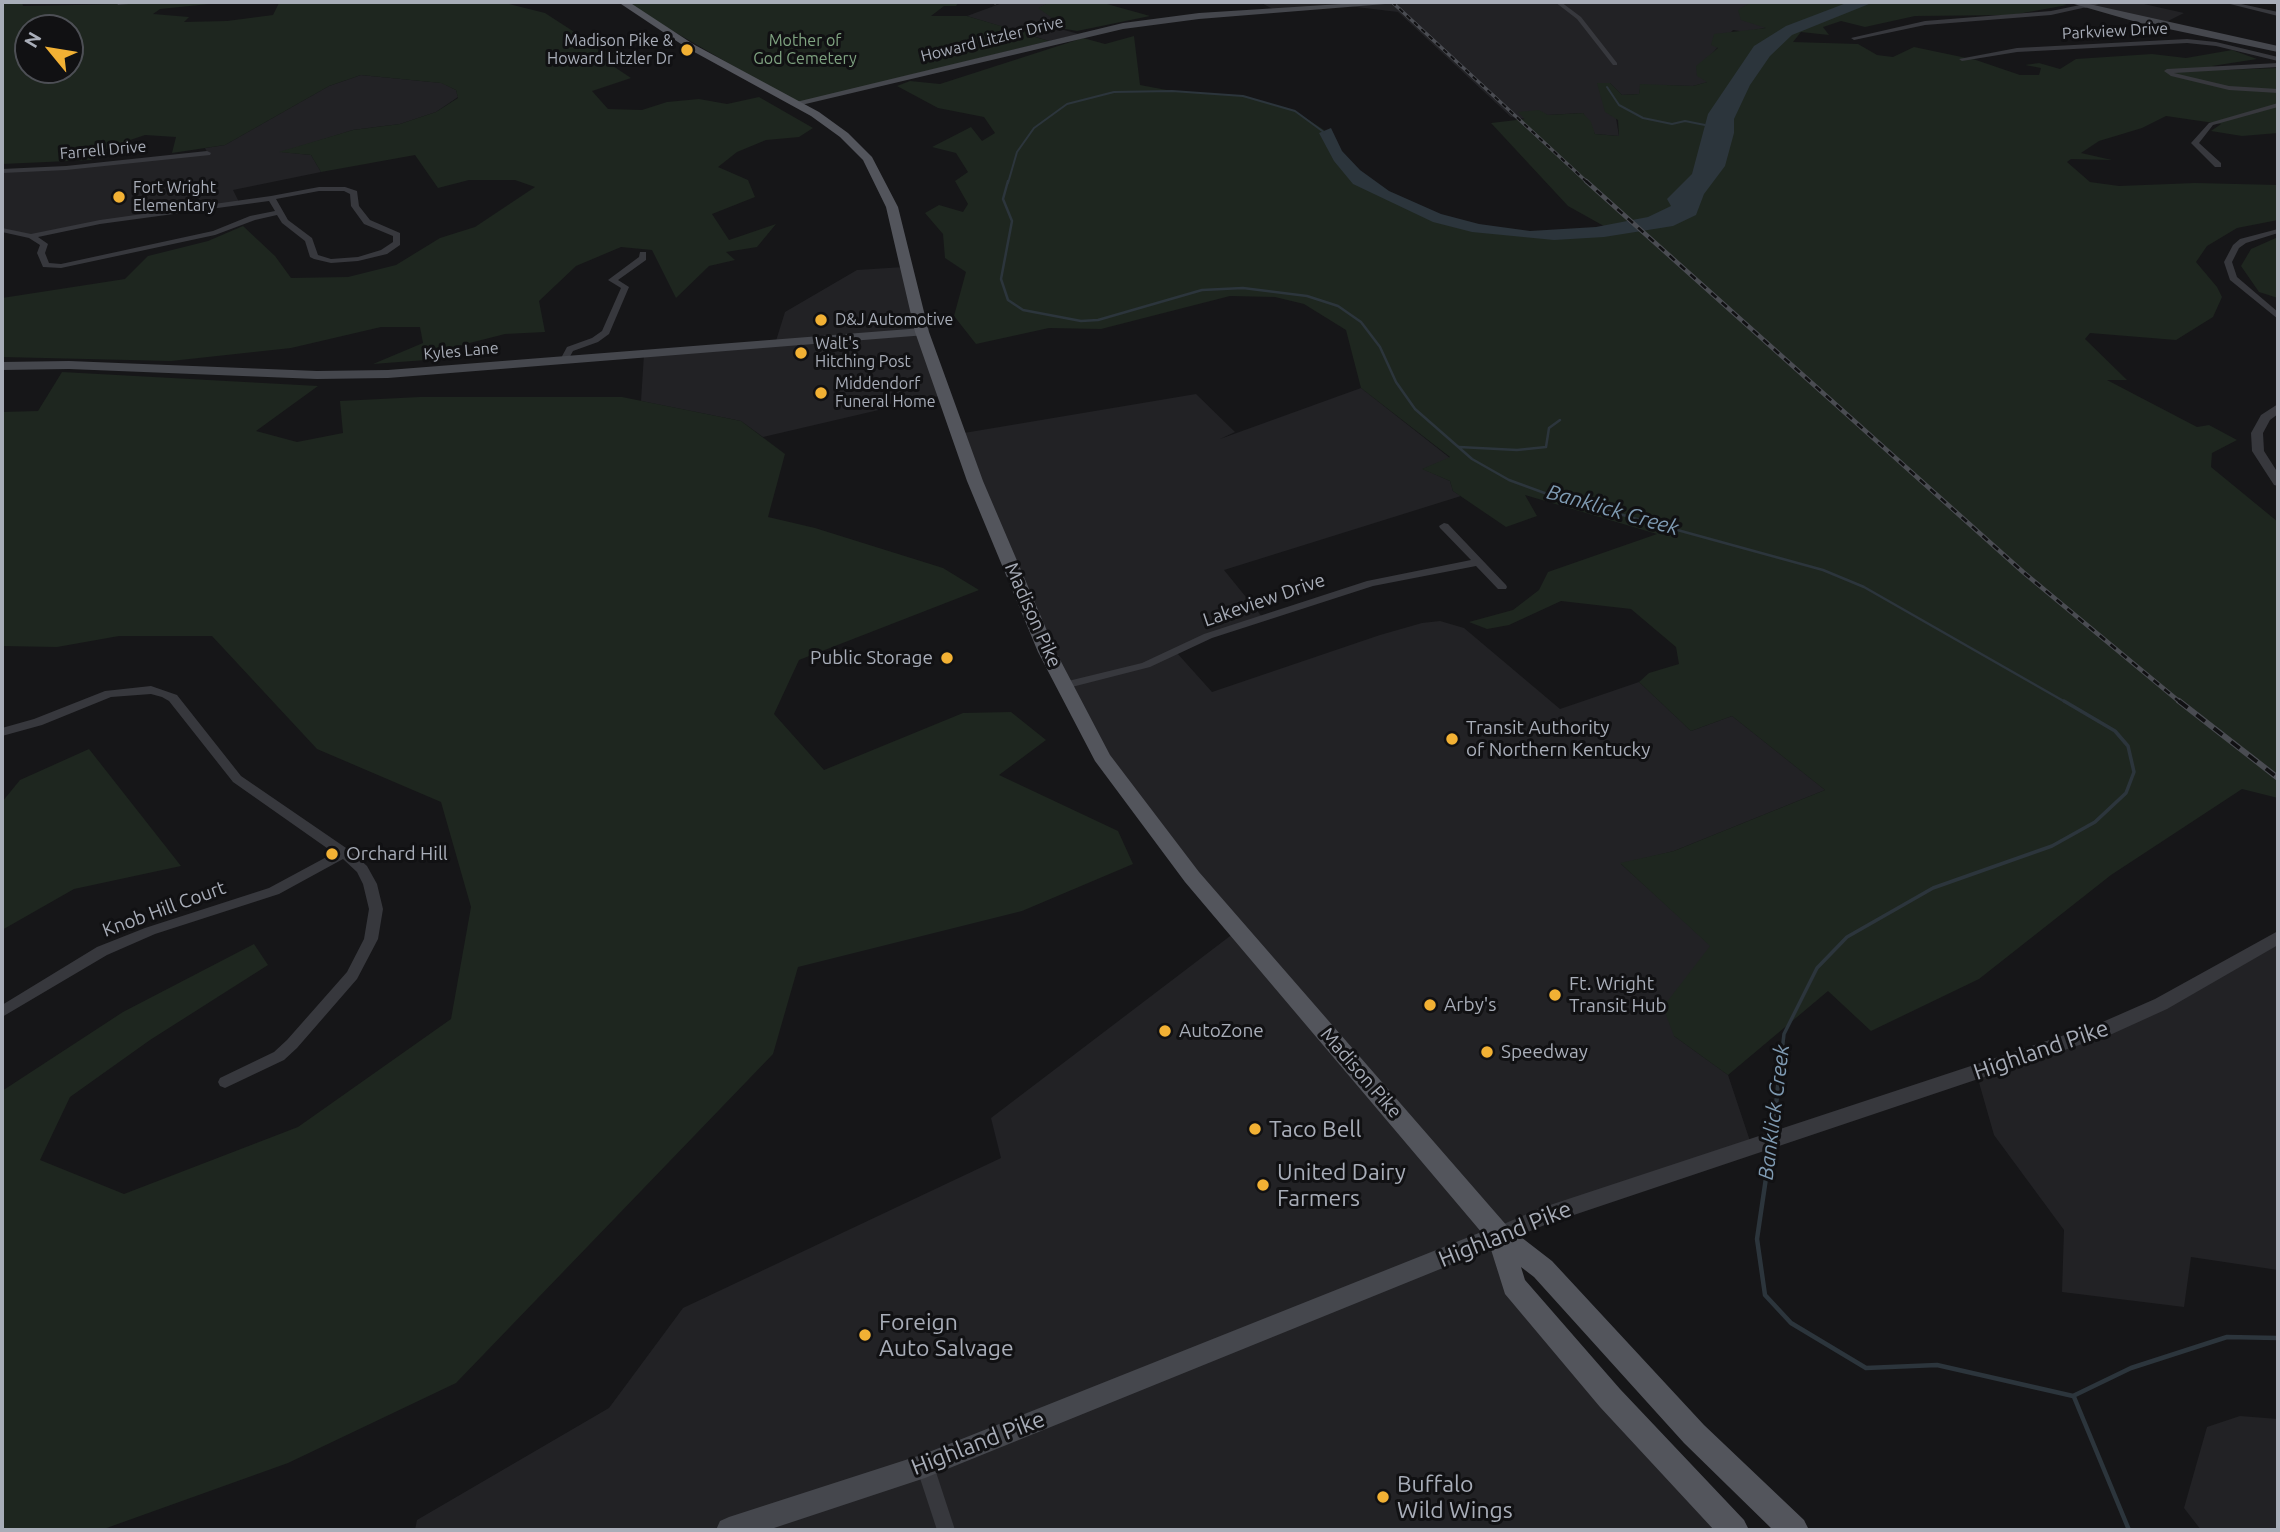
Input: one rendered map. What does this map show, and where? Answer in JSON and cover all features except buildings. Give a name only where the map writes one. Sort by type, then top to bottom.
[{"type":"main road","name":"Madison Pike","points":[[623,2],[688,45],[797,103],[845,135],[876,173],[892,207],[906,279],[922,332],[975,481],[1047,652],[1102,757],[1158,834],[1499,1235],[1542,1269],[1694,1434],[1794,1530]]},
{"type":"main road","name":"Howard Litzler Drive","points":[[797,103],[1123,26],[1211,15],[1406,2]]},
{"type":"main road","points":[[2071,2],[2276,56]]},
{"type":"main road","name":"Kyles Lane","points":[[2,366],[69,365],[351,375],[922,332]]},
{"type":"main road","name":"Madison Pike","points":[[1499,1235],[1514,1286],[1610,1398],[1734,1530]]},
{"type":"main road","name":"Highland Pike","points":[[729,1530],[925,1466],[1499,1235]]},
{"type":"street","points":[[118,2],[148,2]]},
{"type":"street","points":[[1558,2],[1579,18],[1615,64]]},
{"type":"street","points":[[1854,38],[1925,23],[2051,13],[2102,2]]},
{"type":"street","points":[[2225,2],[2278,14]]},
{"type":"street","points":[[2250,7],[2262,2]]},
{"type":"street","name":"Parkview Drive","points":[[1962,59],[2017,50],[2188,41],[2276,56]]},
{"type":"street","points":[[2276,56],[2167,71],[2173,75],[2229,88],[2278,91]]},
{"type":"street","points":[[2218,165],[2195,144],[2211,124],[2278,105]]},
{"type":"street","name":"Farrell Drive","points":[[2,171],[66,168],[207,153]]},
{"type":"street","points":[[31,236],[100,222],[328,188],[348,189],[354,193],[355,206],[366,222],[394,233],[398,241],[389,250],[373,256],[325,261],[313,256],[309,240],[289,226],[271,198]]},
{"type":"street","points":[[2,230],[31,236],[44,244],[41,253],[46,265],[61,266],[215,233],[253,218],[279,212]]},
{"type":"street","points":[[2278,231],[2243,241],[2235,247],[2228,262],[2233,278],[2241,287],[2278,316]]},
{"type":"street","points":[[564,360],[570,349],[603,337],[625,287],[611,280],[643,258],[643,254]]},
{"type":"street","points":[[2278,408],[2265,418],[2257,433],[2258,452],[2278,482]]},
{"type":"street","points":[[1444,526],[1502,587]]},
{"type":"street","name":"Lakeview Drive","points":[[1064,685],[1146,665],[1208,636],[1371,583],[1478,562]]},
{"type":"street","points":[[2,732],[30,725],[109,694],[151,690],[166,694],[173,698],[237,779],[344,853],[362,869],[370,884],[376,909],[374,929],[364,956],[352,975],[279,1056],[225,1082]]},
{"type":"street","name":"Knob Hill Court","points":[[2,1012],[102,951],[150,931],[274,891],[344,853]]},
{"type":"street","name":"Highland Pike","points":[[1499,1235],[1541,1217],[2105,1029],[2150,1009],[2278,937]]},
{"type":"street","points":[[925,1466],[946,1530]]},
{"type":"shaded area","points":[[1005,2],[1044,2],[1047,4],[1039,8],[1056,20],[1034,25],[1079,34],[1049,41],[967,16]]},
{"type":"shaded area","points":[[1260,2],[1751,2],[1768,27],[1746,32],[1733,30],[1708,58],[1708,82],[1693,86],[1641,85],[1639,94],[1622,95],[1610,83],[1619,136],[1595,134],[1583,113],[1548,115],[1519,112],[1526,119],[1511,117],[1398,12],[1348,6],[1276,11]]},
{"type":"shaded area","points":[[1849,2],[1874,2],[1792,35],[1770,56],[1750,85],[1734,119],[1734,133],[1725,166],[1704,194],[1696,215],[1673,226],[1604,237],[1554,240],[1472,232],[1433,222],[1353,184],[1334,161],[1319,133],[1331,128],[1342,151],[1360,170],[1389,191],[1441,214],[1479,224],[1530,231],[1596,227],[1648,217],[1671,206],[1667,199],[1692,174],[1708,114],[1754,46],[1786,26]]},
{"type":"shaded area","points":[[2102,2],[2135,2],[2184,13],[2160,25],[2085,6]]},
{"type":"shaded area","name":"Fort Wright Elementary","points":[[361,75],[442,83],[456,90],[458,97],[436,112],[400,124],[353,130],[282,152],[311,155],[321,172],[233,190],[240,204],[141,216],[31,236],[2,230],[2,171],[66,168],[207,152],[205,148],[225,145],[329,86]]},
{"type":"shaded area","points":[[904,267],[943,395],[763,437],[741,421],[641,401],[644,354],[775,344],[785,312],[857,270]]},
{"type":"shaded area","points":[[1361,388],[1450,458],[1423,469],[1450,481],[1453,491],[1461,496],[1224,570],[1263,618],[1234,627],[1177,653],[1212,692],[1380,635],[1422,623],[1440,621],[1464,628],[1560,709],[1639,682],[1691,731],[1732,716],[1825,790],[1674,851],[1621,864],[1711,946],[1674,1036],[1728,1075],[1752,1147],[1499,1235],[1514,1286],[1734,1530],[415,1530],[417,1520],[609,1408],[683,1308],[1001,1158],[991,1118],[1238,930],[1102,757],[958,434],[1196,394],[1235,432],[1220,439]]},
{"type":"shaded area","points":[[2278,937],[2278,1270],[2191,1257],[2184,1307],[2062,1292],[2064,1230],[1994,1135],[1976,1072],[2161,1004]]},
{"type":"shaded area","points":[[2240,1416],[2278,1419],[2278,1530],[2201,1530],[2184,1508],[2207,1427]]},
{"type":"green space","points":[[2,2],[22,2],[23,6],[229,2],[160,9],[153,14],[189,17],[184,22],[227,21],[273,15],[279,3],[287,2],[501,2],[545,13],[582,37],[572,44],[615,53],[604,60],[631,78],[592,91],[608,109],[642,110],[667,102],[699,99],[727,104],[759,97],[813,128],[799,137],[766,140],[737,152],[718,167],[748,180],[755,197],[712,214],[729,240],[776,224],[757,247],[726,252],[735,260],[709,266],[676,298],[652,250],[621,247],[576,266],[539,301],[545,332],[505,334],[454,347],[452,358],[373,364],[423,343],[420,327],[381,327],[291,348],[171,361],[2,357],[2,298],[125,279],[148,256],[208,241],[243,226],[275,256],[291,278],[348,277],[396,265],[440,238],[475,227],[535,187],[515,180],[469,180],[438,188],[415,155],[321,172],[311,155],[279,152],[353,130],[400,124],[436,112],[458,98],[456,90],[441,83],[361,75],[329,86],[225,145],[172,153],[176,137],[145,135],[109,147],[91,160],[2,164]]},
{"type":"green space","name":"Mother of God Cemetery","points":[[623,2],[959,2],[956,6],[944,6],[931,16],[967,16],[1011,29],[1030,29],[1025,34],[1049,41],[797,103]]},
{"type":"green space","points":[[1044,2],[1107,4],[1150,16],[1077,31],[1032,26],[1055,20],[1038,8],[1046,4]]},
{"type":"green space","points":[[1751,2],[2056,2],[2067,5],[2012,15],[1915,16],[1865,27],[1841,21],[1823,27],[1829,35],[1801,32],[1793,42],[1858,44],[1877,55],[1893,57],[1914,47],[1976,60],[2020,75],[2039,75],[2041,68],[2025,65],[2039,63],[2060,69],[2076,59],[2152,54],[2186,58],[2232,50],[2257,59],[2212,66],[2227,70],[2278,68],[2278,133],[2242,136],[2211,131],[2221,124],[2166,116],[2142,128],[2099,141],[2081,153],[2112,160],[2071,159],[2067,162],[2090,182],[2119,186],[2195,183],[2278,185],[2278,220],[2237,228],[2207,246],[2196,262],[2222,297],[2213,317],[2176,340],[2090,333],[2085,339],[2127,380],[2107,380],[2197,427],[2209,425],[2237,440],[2212,453],[2211,467],[2278,522],[2278,798],[2242,789],[2111,875],[1979,979],[1871,1031],[1828,991],[1728,1075],[1674,1036],[1663,1007],[1710,946],[1620,863],[1674,851],[1825,790],[1732,716],[1691,731],[1639,682],[1649,673],[1679,664],[1676,647],[1631,609],[1561,601],[1509,625],[1487,629],[1469,622],[1513,610],[1539,590],[1548,572],[1657,534],[1525,495],[1537,516],[1506,527],[1453,491],[1450,481],[1422,469],[1450,457],[1361,388],[1346,330],[1304,304],[1275,297],[1230,296],[1101,329],[1049,328],[976,344],[954,316],[966,272],[945,258],[943,234],[925,213],[939,205],[963,212],[968,204],[955,181],[968,172],[956,153],[932,147],[971,127],[982,141],[995,133],[984,117],[938,108],[897,86],[910,81],[940,84],[1083,38],[1105,44],[1134,36],[1140,85],[1172,91],[1243,96],[1295,111],[1324,130],[1330,144],[1364,180],[1433,216],[1533,234],[1611,230],[1568,206],[1491,123],[1525,119],[1518,112],[1539,110],[1548,115],[1583,113],[1591,122],[1595,134],[1619,136],[1618,120],[1605,112],[1597,83],[1610,83],[1622,95],[1639,94],[1640,84],[1693,86],[1707,82],[1697,76],[1696,66],[1718,48],[1711,45],[1714,34],[1766,28],[1741,20],[1738,10]]},
{"type":"green space","points":[[2278,237],[2278,298],[2259,292],[2241,266],[2251,249]]},
{"type":"green space","points":[[62,372],[318,386],[256,431],[297,442],[343,433],[340,401],[420,397],[622,397],[741,421],[785,454],[768,517],[815,528],[943,568],[979,590],[799,660],[774,714],[824,770],[963,713],[1011,712],[1046,740],[999,775],[1118,831],[1133,864],[1022,911],[798,967],[773,1054],[456,1383],[288,1463],[101,1530],[2,1530],[2,1091],[123,1012],[254,944],[268,965],[150,1040],[70,1097],[40,1160],[124,1194],[298,1127],[451,1019],[471,907],[441,802],[317,749],[212,636],[119,636],[57,647],[2,646],[2,412],[38,411]]},
{"type":"green space","points":[[89,749],[181,866],[74,889],[2,930],[2,802],[20,780]]},
{"type":"waterway","points":[[1607,87],[1619,105],[1643,118],[1672,124],[1685,121],[1705,125]]},
{"type":"waterway","name":"Banklick Creek","points":[[1008,183],[1017,152],[1034,128],[1067,104],[1114,92],[1172,91],[1243,96],[1295,111],[1325,133]]},
{"type":"waterway","name":"Banklick Creek","points":[[1008,181],[1003,199],[1012,221],[1001,279],[1008,300],[1023,310],[1081,321],[1098,320],[1202,290],[1243,288],[1307,296],[1338,306],[1361,322],[1380,347],[1396,382],[1415,409],[1472,459],[1509,480],[1550,495],[1823,570],[1864,587],[2067,703]]},
{"type":"waterway","points":[[1459,447],[1517,450],[1546,447],[1549,428],[1560,420]]},
{"type":"waterway","name":"Banklick Creek","points":[[1780,1069],[1784,1034],[1817,968],[1847,937],[1933,888],[2052,846],[2095,822],[2126,793],[2134,772],[2128,746],[2115,731],[2064,701]]},
{"type":"waterway","name":"Banklick Creek","points":[[1773,1133],[1780,1068]]},
{"type":"waterway","name":"Banklick Creek","points":[[1771,1144],[1757,1239],[1765,1295],[1791,1323],[1866,1368],[1937,1365],[2073,1396],[2131,1368],[2227,1337],[2278,1338]]},
{"type":"waterway","points":[[2074,1397],[2129,1530]]},
{"type":"railway","points":[[1392,2],[1588,183]]},
{"type":"railway","points":[[1586,181],[2023,572],[2181,703]]},
{"type":"railway","points":[[2179,701],[2278,778]]},
{"type":"place","name":"Madison Pike & Howard Litzler Dr","points":[[687,50]]},
{"type":"place","name":"Fort Wright Elementary","points":[[119,197]]},
{"type":"place","name":"D&J Automotive","points":[[821,320]]},
{"type":"place","name":"Walt's Hitching Post","points":[[801,353]]},
{"type":"place","name":"Middendorf Funeral Home","points":[[821,393]]},
{"type":"place","name":"Public Storage","points":[[947,658]]},
{"type":"place","name":"Transit Authority of Northern Kentucky","points":[[1452,739]]},
{"type":"place","name":"Orchard Hill","points":[[332,854]]},
{"type":"place","name":"Ft. Wright Transit Hub","points":[[1555,995]]},
{"type":"place","name":"Arby's","points":[[1430,1005]]},
{"type":"place","name":"AutoZone","points":[[1165,1031]]},
{"type":"place","name":"Speedway","points":[[1487,1052]]},
{"type":"place","name":"Taco Bell","points":[[1255,1129]]},
{"type":"place","name":"United Dairy Farmers","points":[[1263,1185]]},
{"type":"place","name":"Foreign Auto Salvage","points":[[865,1335]]},
{"type":"place","name":"Buffalo Wild Wings","points":[[1383,1497]]}]
